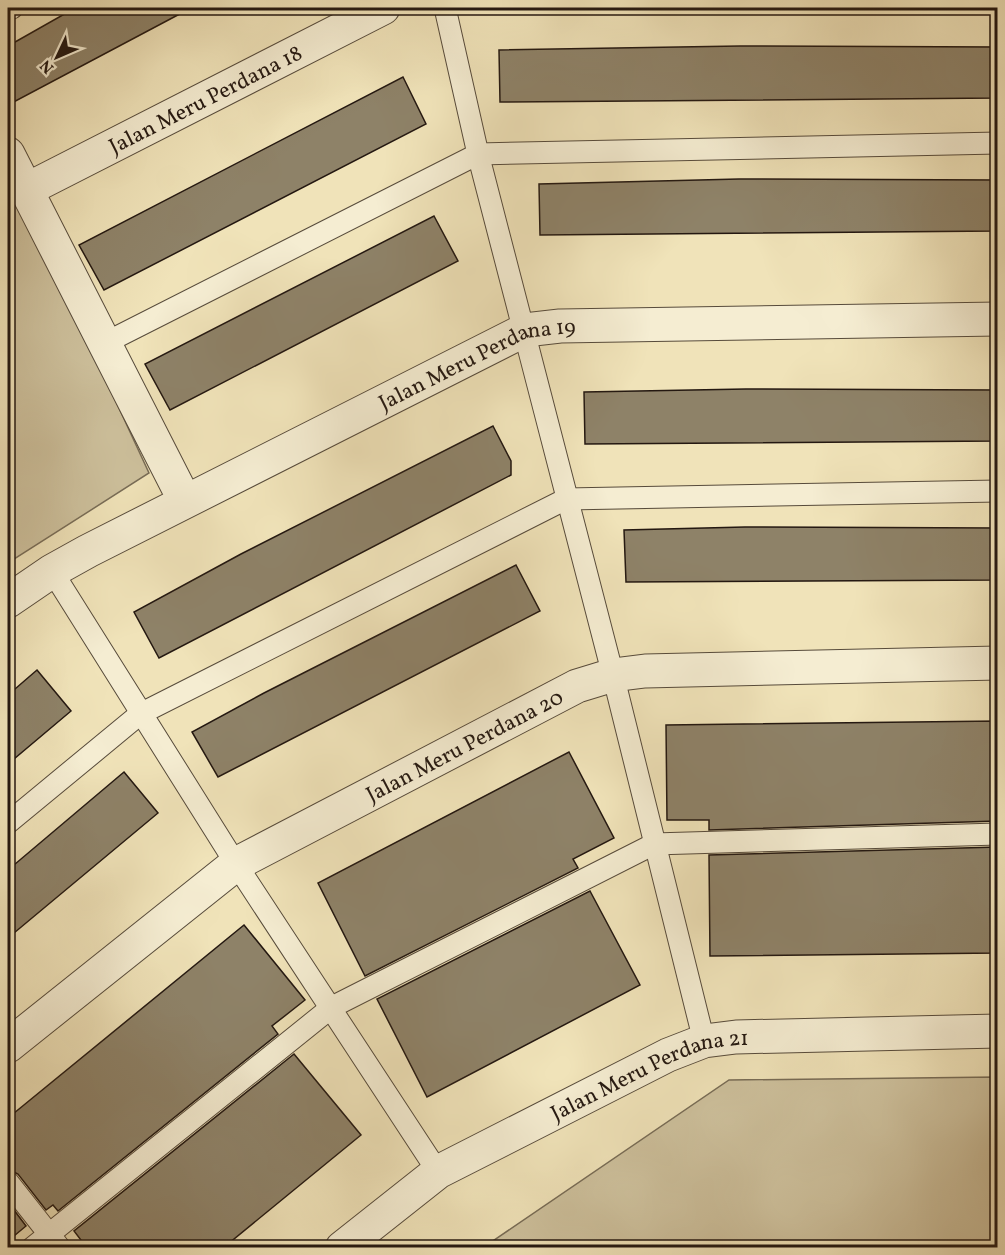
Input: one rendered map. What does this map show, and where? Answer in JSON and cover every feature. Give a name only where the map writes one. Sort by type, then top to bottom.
[{"type":"street","name":"Jalan Meru Perdana 18","points":[[26,190],[383,8]]},
{"type":"street","points":[[8,154],[185,501]]},
{"type":"street","name":"Jalan Meru Perdana 19","points":[[8,601],[52,571],[185,501],[525,330],[572,326],[998,319]]},
{"type":"street","name":"Jalan Meru Perdana 20","points":[[8,1046],[236,864],[577,686],[613,675],[645,671],[998,663]]},
{"type":"street","name":"Jalan Meru Perdana 21","points":[[342,1248],[438,1172],[668,1055],[704,1041],[736,1037],[998,1031]]},
{"type":"lane","points":[[8,10],[12,8]]},
{"type":"lane","points":[[445,8],[478,154],[613,675],[704,1041]]},
{"type":"lane","points":[[105,343],[478,154],[998,143]]},
{"type":"lane","points":[[8,823],[141,714],[566,499],[998,491]]},
{"type":"lane","points":[[52,571],[236,864],[332,1007],[438,1172]]},
{"type":"lane","points":[[32,1248],[55,1240],[332,1007],[654,844],[998,834]]},
{"type":"lane","points":[[8,1182],[55,1240]]},
{"type":"shaded area","points":[[8,168],[149,473],[8,563]]},
{"type":"shaded area","points":[[997,1077],[997,1247],[484,1247],[729,1080]]},
{"type":"building","points":[[75,8],[191,8],[8,105],[8,46]]},
{"type":"building","points":[[740,46],[998,47],[998,98],[500,102],[499,50]]},
{"type":"building","points":[[403,77],[426,124],[104,290],[79,245]]},
{"type":"building","points":[[739,179],[998,180],[998,231],[540,235],[539,184]]},
{"type":"building","points":[[434,216],[458,261],[170,410],[145,364]]},
{"type":"building","points":[[746,389],[998,390],[998,441],[585,444],[584,392]]},
{"type":"building","points":[[493,426],[511,461],[511,475],[159,658],[134,612],[241,554]]},
{"type":"building","points":[[745,527],[998,528],[998,580],[626,582],[624,530]]},
{"type":"building","points":[[516,565],[540,611],[218,777],[192,732]]},
{"type":"building","points":[[37,670],[71,711],[8,764],[8,695]]},
{"type":"building","points":[[998,721],[998,821],[709,830],[709,820],[667,820],[666,725]]},
{"type":"building","points":[[569,752],[614,838],[573,859],[578,868],[365,976],[318,883]]},
{"type":"building","points":[[124,772],[158,813],[8,938],[8,870]]},
{"type":"building","points":[[998,847],[998,953],[710,956],[709,855]]},
{"type":"building","points":[[590,891],[640,985],[427,1097],[377,999]]},
{"type":"building","points":[[244,925],[305,1000],[272,1026],[278,1034],[58,1211],[53,1205],[46,1210],[18,1174],[8,1169],[8,1118]]},
{"type":"building","points":[[294,1054],[361,1135],[223,1248],[87,1248],[74,1231]]},
{"type":"building","points":[[8,1202],[26,1226],[8,1241]]}]
